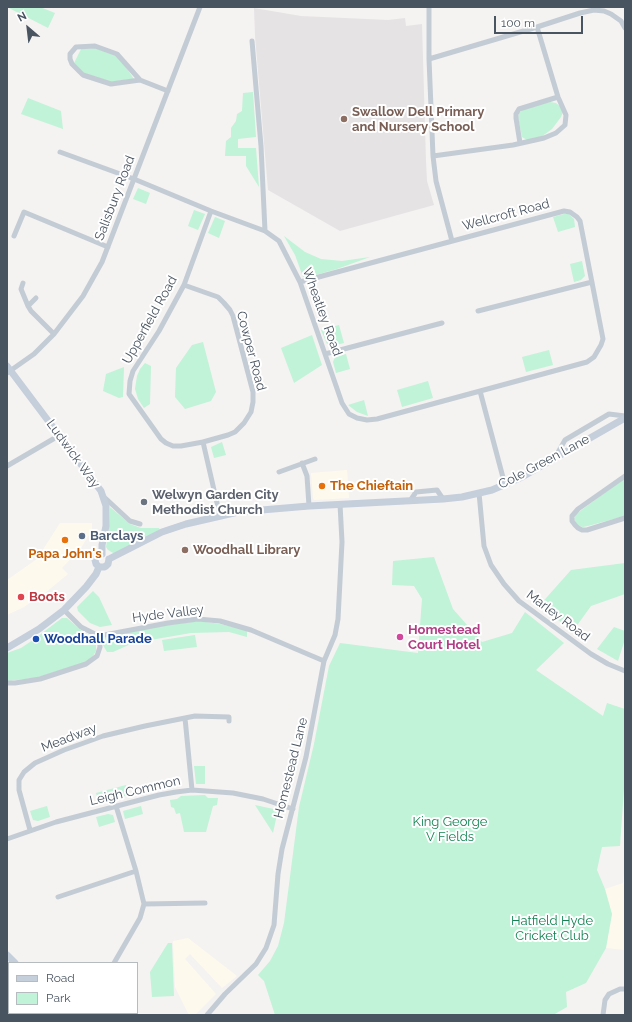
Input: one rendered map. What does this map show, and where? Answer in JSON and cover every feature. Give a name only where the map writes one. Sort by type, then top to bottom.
[{"type":"street","name":"Salisbury Road","points":[[8,370],[34,354],[54,334],[83,296],[102,262],[200,7]]},
{"type":"street","points":[[429,7],[429,59],[433,156],[436,181],[452,241]]},
{"type":"street","points":[[429,59],[594,10],[604,11],[611,14],[621,21],[625,28]]},
{"type":"street","points":[[433,156],[513,145],[544,138],[556,133],[565,124],[566,115],[558,97],[537,27]]},
{"type":"street","points":[[252,41],[261,146],[266,231]]},
{"type":"street","points":[[140,80],[111,84],[83,75],[72,64],[70,54],[76,47],[95,46],[116,54],[140,80],[168,91]]},
{"type":"street","points":[[520,143],[516,118],[516,114],[519,109],[558,97]]},
{"type":"street","name":"Wheatley Road","points":[[60,152],[134,179],[266,231],[279,241],[300,282],[345,409],[349,414],[357,418],[367,420],[376,419],[480,391]]},
{"type":"street","name":"Upperfield Road","points":[[203,442],[173,446],[161,439],[130,394],[130,381],[133,370],[159,331],[184,285],[211,210]]},
{"type":"street","name":"Wellcroft Road","points":[[300,282],[564,211],[570,212],[580,221],[603,339],[601,345],[594,357],[587,362],[480,391]]},
{"type":"street","points":[[14,236],[24,212],[108,247]]},
{"type":"street","points":[[478,311],[592,282]]},
{"type":"street","points":[[23,283],[21,289],[31,311],[54,334]]},
{"type":"street","name":"Cowper Road","points":[[184,285],[218,297],[230,310],[233,316],[253,392],[251,412],[244,423],[235,432],[203,442]]},
{"type":"street","points":[[28,306],[36,298]]},
{"type":"street","points":[[325,354],[442,323]]},
{"type":"street","name":"Ludwick Way","points":[[8,370],[60,435],[101,490],[106,506],[106,526],[102,545],[102,554]]},
{"type":"street","points":[[480,391],[506,485]]},
{"type":"street","points":[[556,456],[565,440],[609,414],[625,417]]},
{"type":"street","name":"Cole Green Lane","points":[[109,559],[162,532],[186,524],[238,512],[340,504],[410,501],[479,493],[506,485],[522,477],[625,417]]},
{"type":"street","points":[[7,466],[60,435]]},
{"type":"street","points":[[203,442],[220,516]]},
{"type":"street","points":[[279,472],[315,459]]},
{"type":"street","points":[[302,464],[307,476],[309,506]]},
{"type":"street","points":[[625,476],[578,508],[572,516],[572,521],[582,530],[625,518]]},
{"type":"street","name":"Marley Road","points":[[479,493],[484,546],[492,565],[504,584],[519,602],[591,654],[608,664],[625,671]]},
{"type":"street","points":[[104,497],[130,521],[140,524]]},
{"type":"street","name":"Homestead Lane","points":[[207,1015],[225,994],[256,964],[271,937],[274,925],[278,874],[282,849],[306,757],[324,661],[335,635],[338,619],[342,542],[340,504]]},
{"type":"street","points":[[102,554],[106,555],[109,559],[108,564],[104,567],[99,567],[95,560],[97,556],[102,554]]},
{"type":"street","points":[[7,648],[39,629],[64,610],[86,587],[96,574],[99,567]]},
{"type":"street","points":[[7,683],[40,679],[86,664],[96,656],[100,647],[99,636],[81,627],[64,610]]},
{"type":"street","name":"Hyde Valley","points":[[99,636],[198,619],[220,621],[251,630],[324,661]]},
{"type":"street","name":"Meadway","points":[[30,830],[19,785],[21,776],[28,768],[40,761],[58,752],[103,736],[145,726],[185,718],[217,716],[229,717],[229,721]]},
{"type":"street","points":[[185,718],[192,790]]},
{"type":"street","name":"Leigh Common","points":[[7,839],[30,830],[116,806],[159,795],[192,790],[244,794],[293,809]]},
{"type":"street","points":[[115,962],[140,918],[144,904],[136,871],[116,806]]},
{"type":"street","points":[[58,897],[136,871]]},
{"type":"street","points":[[144,904],[205,903]]},
{"type":"street","points":[[7,955],[15,962]]},
{"type":"street","points":[[603,1015],[605,1000],[609,994],[625,989]]},
{"type":"shaded area","name":"Swallow Dell Primary and Nursery School","points":[[254,8],[301,16],[388,20],[405,18],[406,26],[422,24],[427,181],[434,205],[340,231],[268,190]]},
{"type":"shaded area","points":[[347,470],[349,498],[314,500],[311,473]]},
{"type":"shaded area","points":[[60,523],[92,523],[92,530],[81,548],[62,568],[68,574],[45,593],[24,607],[7,615],[7,580],[37,559]]},
{"type":"shaded area","points":[[624,874],[625,950],[606,948],[612,915],[605,889],[623,883]]},
{"type":"shaded area","points":[[188,938],[237,976],[222,988],[190,954],[185,959],[216,994],[195,1015],[189,1015],[175,987],[173,941]]},
{"type":"green space","points":[[7,7],[40,7],[55,13],[48,28]]},
{"type":"green space","points":[[95,48],[116,56],[134,79],[111,82],[84,73],[74,63],[81,49]]},
{"type":"green space","points":[[253,92],[256,137],[238,139],[238,148],[256,148],[259,187],[246,166],[246,156],[225,156],[226,141],[231,137],[231,128],[236,121],[237,114],[242,111],[243,93]]},
{"type":"green space","points":[[28,98],[61,111],[63,129],[21,114]]},
{"type":"green space","points":[[550,102],[556,103],[561,107],[563,112],[552,129],[541,137],[527,140],[522,137],[518,118],[519,113],[522,110],[533,106]]},
{"type":"green space","points":[[138,188],[150,193],[146,204],[133,199]]},
{"type":"green space","points":[[194,210],[205,214],[198,230],[188,226]]},
{"type":"green space","points":[[569,214],[574,219],[575,227],[558,232],[553,217]]},
{"type":"green space","points":[[215,217],[225,221],[219,238],[208,233]]},
{"type":"green space","points":[[284,236],[305,252],[321,259],[342,261],[370,257],[337,269],[305,278],[303,277],[295,255]]},
{"type":"green space","points":[[582,261],[585,276],[581,280],[574,282],[570,264]]},
{"type":"green space","points":[[339,325],[344,343],[332,346],[327,344],[321,330]]},
{"type":"green space","points":[[312,335],[322,365],[294,383],[281,348]]},
{"type":"green space","points":[[203,342],[216,392],[211,401],[185,409],[175,397],[176,368],[192,345]]},
{"type":"green space","points":[[549,350],[553,365],[526,372],[522,357]]},
{"type":"green space","points":[[346,354],[350,369],[336,373],[333,362],[335,357]]},
{"type":"green space","points":[[145,363],[151,366],[150,404],[144,408],[138,399],[135,389],[137,376]]},
{"type":"green space","points":[[124,367],[123,397],[119,398],[103,391],[106,374]]},
{"type":"green space","points":[[428,381],[433,398],[402,407],[397,390]]},
{"type":"green space","points":[[364,400],[368,416],[357,412],[348,405]]},
{"type":"green space","points":[[222,442],[226,455],[214,458],[211,447]]},
{"type":"green space","points":[[625,478],[625,516],[588,526],[578,526],[574,519],[576,514]]},
{"type":"green space","points":[[110,507],[130,524],[141,528],[159,528],[160,530],[113,553],[106,547]]},
{"type":"green space","name":"King George V Fields","points":[[434,557],[453,609],[482,642],[512,633],[525,612],[564,643],[536,670],[603,716],[607,703],[625,709],[625,774],[620,846],[602,847],[597,870],[605,889],[612,914],[606,948],[586,983],[566,992],[567,1007],[553,1015],[275,1015],[264,981],[258,975],[270,961],[278,946],[284,923],[299,807],[314,744],[329,666],[340,643],[418,653],[422,599],[414,586],[392,585],[393,561]]},
{"type":"green space","points":[[625,563],[625,594],[591,606],[573,631],[539,606],[571,570]]},
{"type":"green space","points":[[93,591],[99,597],[112,625],[100,627],[90,623],[78,611],[77,607]]},
{"type":"green space","points":[[62,618],[67,618],[82,631],[93,637],[96,641],[96,651],[93,656],[86,662],[36,678],[7,681],[7,653],[21,648]]},
{"type":"green space","points":[[199,621],[247,630],[247,637],[229,632],[191,633],[133,643],[113,652],[107,652],[103,645],[102,637]]},
{"type":"green space","points":[[614,627],[625,631],[625,639],[618,661],[597,649]]},
{"type":"green space","points":[[195,635],[197,647],[164,651],[162,640]]},
{"type":"green space","points":[[194,766],[205,766],[205,784],[196,784]]},
{"type":"green space","points":[[126,785],[129,795],[99,803],[96,793]]},
{"type":"green space","points":[[205,795],[208,798],[218,798],[217,805],[213,806],[206,832],[184,832],[180,813],[176,814],[174,808],[171,807],[170,800],[177,799],[181,796]]},
{"type":"green space","points":[[255,805],[278,810],[273,833]]},
{"type":"green space","points":[[47,806],[50,817],[38,821],[33,820],[30,811]]},
{"type":"green space","points":[[141,806],[143,814],[125,819],[123,811]]},
{"type":"green space","points":[[108,814],[113,815],[115,822],[99,827],[96,817]]},
{"type":"green space","points":[[168,943],[172,943],[174,996],[152,997],[150,972]]},
{"type":"place","name":"Swallow Dell Primary and Nursery School","points":[[344,119]]},
{"type":"place","name":"The Chieftain","points":[[322,486]]},
{"type":"place","name":"Welwyn Garden City Methodist Church","points":[[144,502]]},
{"type":"place","name":"Barclays","points":[[82,536]]},
{"type":"place","name":"Papa John's","points":[[65,540]]},
{"type":"place","name":"Woodhall Library","points":[[185,550]]},
{"type":"place","name":"Boots","points":[[21,597]]},
{"type":"place","name":"Homestead Court Hotel","points":[[400,637]]},
{"type":"place","name":"Woodhall Parade","points":[[36,639]]},
{"type":"park label","name":"Hatfield Hyde Cricket Club","points":[[552,928]]}]
